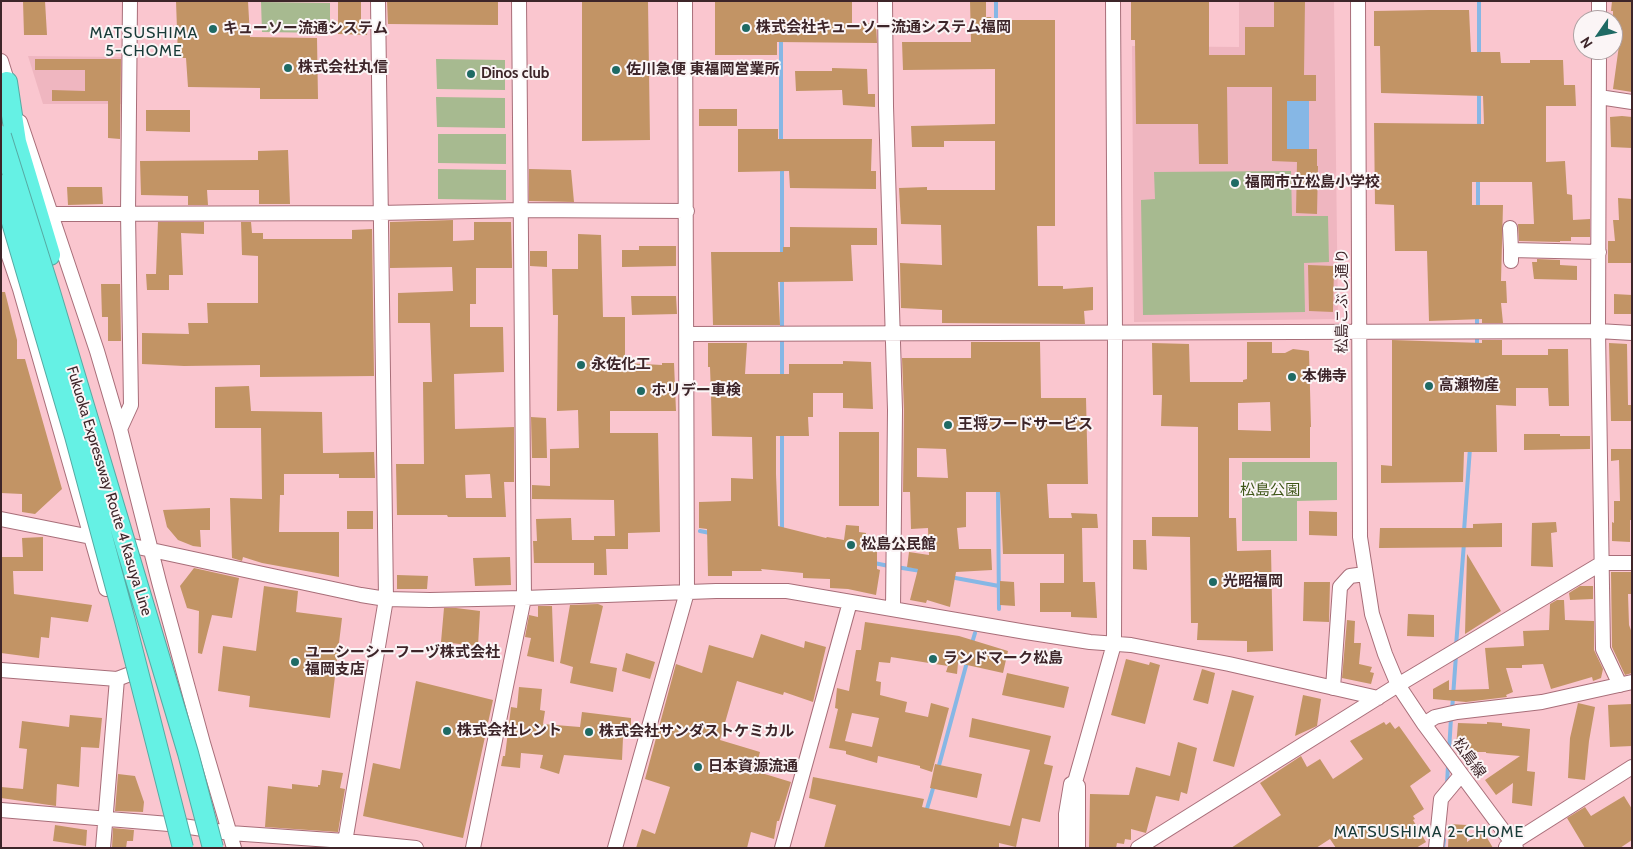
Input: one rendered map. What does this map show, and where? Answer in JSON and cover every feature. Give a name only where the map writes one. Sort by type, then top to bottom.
[{"type":"highway","points":[[7,82],[16,142],[196,751],[226,840]]},
{"type":"highway","name":"Fukuoka Expressway Route 4 Kasuya Line","points":[[1,136],[49,289],[188,754],[213,848]]},
{"type":"highway","name":"Fukuoka Expressway Route 4 Kasuya Line","points":[[1,185],[75,436],[183,848]]},
{"type":"highway","points":[[148,740],[177,820],[195,848]]},
{"type":"street","points":[[120,429],[131,405],[128,213],[130,1]]},
{"type":"street","points":[[345,844],[386,599],[379,213],[378,1]]},
{"type":"street","points":[[473,848],[524,598],[519,1]]},
{"type":"street","points":[[615,848],[687,592],[685,1]]},
{"type":"street","points":[[885,1],[886,106],[895,410],[893,610]]},
{"type":"street","points":[[1066,848],[1066,814],[1071,784],[1075,782],[1114,644],[1113,1]]},
{"type":"street","name":"松島こぶし通り","points":[[1358,1],[1360,537],[1372,614],[1384,654],[1398,685]]},
{"type":"street","points":[[1424,724],[1435,717],[1457,712],[1542,702],[1626,683],[1603,649],[1598,331],[1599,60]]},
{"type":"street","points":[[1,62],[97,351],[120,429],[158,582],[203,744],[226,840],[234,848]]},
{"type":"street","points":[[1599,98],[1632,102]]},
{"type":"street","points":[[51,214],[379,213],[521,210],[687,211]]},
{"type":"street","points":[[1510,228],[1511,256],[1599,252]]},
{"type":"street","points":[[1,233],[20,289],[91,537],[124,676],[148,740]]},
{"type":"street","points":[[687,334],[1598,331],[1632,333]]},
{"type":"street","points":[[1,519],[386,599],[430,600],[687,592],[787,591],[1026,632],[1090,642],[1131,645],[1230,664],[1378,698]]},
{"type":"street","points":[[1138,848],[1398,685],[1602,563],[1632,563]]},
{"type":"street","points":[[1333,688],[1340,587],[1350,576],[1365,574]]},
{"type":"street","points":[[782,848],[850,602]]},
{"type":"street","points":[[1,670],[124,676]]},
{"type":"street","points":[[103,848],[124,676]]},
{"type":"street","name":"松島線","points":[[1398,685],[1511,846]]},
{"type":"street","points":[[1511,846],[1632,767]]},
{"type":"street","points":[[1436,848],[1441,799],[1461,775]]},
{"type":"street","points":[[1075,782],[1078,784],[1078,848]]},
{"type":"street","points":[[1,810],[106,818],[177,820],[226,840],[416,848]]},
{"type":"street","points":[[176,848],[177,820]]},
{"type":"shaded area","name":"福岡市立松島小学校","points":[[1239,1],[1334,1],[1338,319],[1134,322],[1132,46],[1239,47]]},
{"type":"shaded area","points":[[28,56],[123,57],[124,104],[43,104]]},
{"type":"green space","points":[[261,2],[330,3],[330,33],[262,32]]},
{"type":"green space","name":"Dinos club","points":[[436,59],[505,60],[505,90],[437,89]]},
{"type":"green space","name":"Dinos club","points":[[436,97],[505,98],[505,128],[437,127]]},
{"type":"green space","points":[[438,134],[506,134],[506,164],[438,163]]},
{"type":"green space","points":[[438,169],[506,170],[506,200],[438,199]]},
{"type":"green space","points":[[1291,171],[1292,216],[1328,216],[1329,262],[1304,263],[1305,312],[1143,315],[1141,200],[1155,199],[1154,172]]},
{"type":"green space","name":"松島公園","points":[[1242,462],[1337,462],[1337,500],[1297,501],[1297,541],[1242,541]]},
{"type":"water","points":[[1287,101],[1309,101],[1309,149],[1287,149]]},
{"type":"building","points":[[23,1],[45,1],[47,35],[24,35]]},
{"type":"building","name":"キューソー流通システム","points":[[176,1],[248,1],[250,37],[317,38],[318,99],[260,99],[260,88],[188,87],[186,58],[178,58]]},
{"type":"building","points":[[338,1],[361,1],[361,22],[368,22],[367,35],[338,34]]},
{"type":"building","points":[[387,1],[498,1],[498,25],[388,24]]},
{"type":"building","name":"佐川急便 東福岡営業所","points":[[582,1],[648,1],[650,140],[582,141]]},
{"type":"building","points":[[715,1],[852,1],[852,23],[876,23],[877,43],[777,42],[777,55],[715,55]]},
{"type":"building","points":[[970,1],[986,1],[986,17],[991,17],[992,20],[1055,20],[1055,226],[1037,226],[1038,286],[1063,286],[1063,289],[1093,287],[1093,310],[1084,311],[1085,324],[942,323],[942,310],[901,308],[900,263],[942,265],[941,225],[901,224],[899,188],[927,187],[927,190],[995,190],[995,141],[944,141],[944,147],[912,147],[911,126],[995,124],[995,69],[903,70],[902,42],[971,42]]},
{"type":"building","points":[[1131,1],[1209,1],[1209,55],[1245,55],[1245,27],[1274,27],[1274,1],[1305,1],[1304,75],[1316,75],[1316,101],[1287,101],[1287,149],[1317,149],[1317,214],[1296,213],[1297,162],[1272,161],[1272,87],[1227,87],[1228,164],[1199,164],[1198,124],[1136,124],[1135,40],[1131,40]]},
{"type":"building","points":[[1612,1],[1632,1],[1632,92],[1613,89],[1617,60],[1623,60],[1623,10],[1611,10]]},
{"type":"building","points":[[1469,10],[1471,52],[1500,52],[1501,63],[1530,63],[1530,60],[1563,60],[1564,85],[1575,85],[1576,106],[1546,106],[1546,162],[1565,161],[1567,194],[1572,195],[1573,220],[1590,219],[1590,237],[1571,237],[1571,241],[1560,242],[1519,241],[1518,224],[1534,224],[1532,182],[1472,182],[1472,205],[1503,205],[1501,281],[1506,281],[1507,303],[1501,303],[1503,323],[1482,323],[1482,319],[1429,321],[1427,251],[1395,251],[1394,205],[1375,204],[1374,123],[1484,124],[1483,96],[1381,93],[1380,46],[1374,46],[1374,11]]},
{"type":"building","points":[[35,59],[121,59],[120,139],[108,138],[108,101],[52,101],[52,90],[85,91],[85,70],[35,70]]},
{"type":"building","points":[[832,68],[867,69],[868,94],[875,94],[875,107],[843,105],[842,90],[796,91],[795,71],[832,71]]},
{"type":"building","points":[[699,109],[737,109],[737,126],[699,126]]},
{"type":"building","points":[[146,110],[190,110],[190,132],[146,131]]},
{"type":"building","points":[[1610,117],[1632,117],[1632,148],[1611,147]]},
{"type":"building","points":[[738,129],[778,129],[778,139],[872,139],[871,171],[876,171],[876,189],[790,188],[789,171],[738,172]]},
{"type":"building","points":[[288,150],[290,204],[259,204],[259,190],[207,190],[208,205],[188,205],[188,196],[141,195],[140,161],[258,160],[258,151]]},
{"type":"building","points":[[529,169],[571,170],[574,202],[529,201]]},
{"type":"building","points":[[67,187],[102,187],[103,204],[68,205]]},
{"type":"building","points":[[1618,198],[1632,199],[1632,263],[1608,263],[1608,241],[1615,241],[1613,220],[1619,220]]},
{"type":"building","points":[[453,220],[453,241],[474,240],[474,222],[511,222],[512,268],[476,268],[476,304],[470,304],[470,327],[503,327],[504,372],[454,374],[455,429],[514,427],[514,482],[504,482],[506,517],[397,515],[396,464],[424,464],[423,382],[432,382],[430,323],[398,323],[398,293],[453,291],[452,267],[390,268],[390,222]],"holes":[[[490,474],[492,498],[466,498],[465,475]]]},
{"type":"building","points":[[158,222],[204,222],[204,234],[181,233],[183,275],[169,275],[169,290],[147,290],[146,274],[156,274]]},
{"type":"building","points":[[241,222],[251,222],[252,233],[263,233],[263,239],[352,239],[352,230],[372,229],[374,376],[260,377],[260,365],[184,366],[142,364],[142,333],[189,334],[188,323],[208,323],[207,303],[258,303],[258,256],[242,255]]},
{"type":"building","points":[[790,227],[877,228],[877,245],[851,245],[853,281],[778,282],[780,325],[713,325],[711,252],[783,252],[783,247],[790,247]]},
{"type":"building","points":[[578,234],[601,235],[603,317],[625,317],[625,363],[662,365],[662,363],[674,363],[676,411],[610,411],[610,433],[658,433],[660,532],[628,533],[628,549],[606,549],[607,575],[594,575],[594,563],[534,563],[533,541],[537,541],[536,519],[571,518],[572,540],[594,540],[594,536],[615,536],[614,500],[532,499],[532,485],[550,486],[550,449],[579,448],[578,410],[557,411],[558,315],[553,315],[552,269],[578,269]]},
{"type":"building","points":[[639,246],[676,246],[676,266],[622,267],[622,250],[639,250]]},
{"type":"building","points":[[530,251],[547,251],[547,267],[530,266]]},
{"type":"building","points":[[1537,259],[1560,260],[1560,265],[1577,266],[1577,280],[1534,279],[1532,262],[1537,262]]},
{"type":"building","points":[[1308,265],[1334,266],[1333,312],[1309,311]]},
{"type":"building","points":[[101,284],[120,284],[121,341],[108,341],[108,317],[102,317]]},
{"type":"building","points":[[1,292],[5,292],[17,340],[17,359],[25,359],[62,489],[35,514],[22,512],[22,494],[1,493]]},
{"type":"building","points":[[1614,294],[1632,295],[1632,314],[1614,314]]},
{"type":"building","points":[[631,296],[676,296],[677,314],[632,315]]},
{"type":"building","points":[[1392,340],[1482,343],[1482,340],[1502,340],[1502,355],[1548,355],[1548,349],[1568,349],[1569,406],[1549,406],[1548,388],[1516,388],[1516,406],[1496,405],[1497,452],[1464,452],[1463,482],[1381,483],[1381,465],[1392,466]]},
{"type":"building","points":[[971,342],[1040,342],[1041,398],[1086,398],[1088,484],[1047,484],[1049,518],[1072,518],[1071,513],[1097,514],[1098,528],[1082,528],[1083,582],[1095,582],[1097,618],[1071,617],[1071,612],[1040,612],[1040,583],[1064,583],[1064,554],[1003,554],[1000,492],[966,492],[966,527],[957,528],[959,549],[991,549],[992,570],[956,572],[950,607],[927,600],[926,603],[910,600],[918,569],[907,567],[909,552],[929,555],[928,528],[911,529],[910,492],[903,492],[904,410],[902,358],[971,358]],"holes":[[[917,448],[946,449],[948,478],[917,477]]]},
{"type":"building","points":[[1247,342],[1272,342],[1272,353],[1285,353],[1293,349],[1309,351],[1310,458],[1229,458],[1229,518],[1236,518],[1237,551],[1271,550],[1273,651],[1247,652],[1247,641],[1197,640],[1198,623],[1191,623],[1190,537],[1152,536],[1152,517],[1198,517],[1198,427],[1161,426],[1162,395],[1153,395],[1152,343],[1189,344],[1190,382],[1243,382],[1243,380],[1247,379]],"holes":[[[1270,402],[1271,431],[1238,430],[1238,403]]]},
{"type":"building","points":[[708,343],[747,343],[745,374],[789,374],[789,364],[843,364],[843,361],[871,362],[873,409],[843,408],[843,393],[813,393],[813,417],[808,417],[809,436],[776,436],[776,474],[778,526],[826,538],[844,540],[846,525],[859,526],[859,532],[866,533],[866,540],[877,540],[877,569],[880,570],[876,595],[848,589],[830,588],[830,579],[803,578],[803,573],[761,569],[762,571],[732,571],[732,576],[708,576],[707,529],[699,528],[699,502],[731,501],[731,478],[753,479],[752,437],[712,436]]},
{"type":"building","points":[[1609,343],[1627,344],[1628,405],[1632,405],[1632,421],[1611,421]]},
{"type":"building","points":[[249,386],[251,411],[322,412],[323,453],[374,452],[375,478],[339,478],[339,474],[284,474],[284,495],[280,495],[279,532],[339,532],[339,577],[262,563],[243,557],[242,561],[232,558],[230,498],[262,499],[261,428],[215,428],[215,387]]},
{"type":"building","points":[[531,417],[546,418],[547,458],[532,458]]},
{"type":"building","points":[[839,432],[879,432],[879,506],[839,506]]},
{"type":"building","points":[[1524,434],[1590,436],[1590,449],[1524,450]]},
{"type":"building","points":[[1611,449],[1632,449],[1632,520],[1630,520],[1630,542],[1612,541],[1614,501],[1620,501],[1619,460],[1611,461]]},
{"type":"building","points":[[210,508],[210,530],[200,530],[201,547],[178,540],[167,527],[163,510]]},
{"type":"building","points":[[347,511],[373,511],[373,529],[347,529]]},
{"type":"building","points":[[1309,511],[1337,512],[1337,536],[1309,535]]},
{"type":"building","points":[[1556,522],[1557,532],[1551,533],[1553,567],[1531,566],[1532,523]]},
{"type":"building","points":[[1502,523],[1502,547],[1379,548],[1380,528],[1473,528],[1473,524]]},
{"type":"building","points":[[43,537],[43,571],[13,571],[14,594],[92,605],[88,622],[51,617],[49,638],[41,637],[39,658],[1,653],[1,557],[23,557],[22,538]]},
{"type":"building","points":[[1133,540],[1146,540],[1147,570],[1133,569]]},
{"type":"building","points":[[1467,554],[1501,611],[1465,634]]},
{"type":"building","points":[[510,557],[511,585],[475,586],[473,558]]},
{"type":"building","points":[[194,568],[239,578],[232,618],[212,615],[202,654],[198,653],[199,611],[187,608],[180,586]]},
{"type":"building","points":[[1611,572],[1632,572],[1632,594],[1628,594],[1629,625],[1632,633],[1632,673],[1625,675],[1612,647]]},
{"type":"building","points":[[397,575],[428,576],[427,589],[397,589]]},
{"type":"building","points":[[1000,581],[1014,582],[1015,606],[1000,605]]},
{"type":"building","points":[[1304,582],[1330,582],[1329,622],[1303,621]]},
{"type":"building","name":"ユーシーシーフーヅ株式会社 福岡支店","points":[[264,586],[298,591],[296,612],[342,618],[330,718],[249,707],[250,696],[218,691],[223,646],[256,651]]},
{"type":"building","points":[[1580,586],[1593,586],[1593,599],[1570,600],[1569,593]]},
{"type":"building","points":[[1557,600],[1564,600],[1565,620],[1594,621],[1594,650],[1603,669],[1601,678],[1593,681],[1592,677],[1551,689],[1543,664],[1522,665],[1522,668],[1506,668],[1513,692],[1506,695],[1507,697],[1466,702],[1433,699],[1433,689],[1449,680],[1449,690],[1489,689],[1485,648],[1524,646],[1523,631],[1549,630],[1550,604]]},
{"type":"building","points":[[598,604],[603,606],[590,663],[617,668],[613,692],[570,683],[573,667],[560,663],[570,605]]},
{"type":"building","points":[[538,606],[552,606],[554,662],[527,656],[531,638],[525,637],[529,615],[538,617]]},
{"type":"building","points":[[444,608],[480,611],[478,646],[441,642]]},
{"type":"building","points":[[1408,614],[1434,615],[1434,637],[1407,636]]},
{"type":"building","points":[[1347,620],[1355,621],[1354,643],[1361,643],[1359,664],[1372,667],[1370,672],[1374,673],[1371,684],[1342,678]]},
{"type":"building","points":[[865,622],[959,636],[1008,651],[1003,673],[958,663],[957,674],[946,672],[948,666],[891,657],[890,663],[879,662],[876,681],[881,682],[880,695],[907,702],[905,712],[928,717],[931,703],[949,708],[932,772],[920,768],[920,766],[878,756],[877,763],[846,754],[846,751],[829,748],[838,709],[835,708],[837,688],[849,691],[856,650],[861,650]],"holes":[[[852,713],[879,718],[872,747],[845,741]]]},
{"type":"building","points":[[761,634],[804,648],[805,641],[826,647],[813,702],[784,692],[783,695],[737,681],[720,740],[760,752],[755,771],[791,782],[779,821],[777,821],[774,839],[751,832],[747,848],[636,848],[642,829],[655,834],[670,787],[645,779],[676,664],[702,673],[709,645],[753,658]]},
{"type":"building","points":[[626,653],[655,662],[650,679],[622,671]]},
{"type":"building","points":[[1126,659],[1149,665],[1150,662],[1160,665],[1145,724],[1111,715]]},
{"type":"building","points":[[1202,669],[1215,673],[1208,704],[1193,700]]},
{"type":"building","points":[[1007,673],[1069,687],[1064,708],[1002,695]]},
{"type":"building","name":"株式会社レント","points":[[416,681],[493,700],[463,838],[363,816],[373,763],[400,769]]},
{"type":"building","points":[[519,687],[542,689],[540,710],[545,711],[543,724],[580,727],[582,712],[631,718],[631,738],[623,738],[622,760],[564,755],[559,774],[540,768],[543,755],[521,753],[520,768],[501,766],[503,756],[505,756],[511,707],[517,708]]},
{"type":"building","points":[[1232,690],[1254,696],[1234,767],[1213,761]]},
{"type":"building","points":[[1303,695],[1321,699],[1317,726],[1295,736]]},
{"type":"building","points":[[1578,703],[1595,707],[1585,780],[1568,778],[1570,738]]},
{"type":"building","points":[[1632,704],[1632,746],[1610,747],[1608,705]]},
{"type":"building","points":[[70,715],[102,718],[99,748],[81,747],[79,787],[57,784],[56,806],[1,798],[1,787],[23,789],[27,749],[19,748],[22,721],[69,727]]},
{"type":"building","points":[[972,718],[1051,736],[1044,764],[1053,766],[1040,822],[1022,818],[1016,847],[999,843],[999,848],[824,848],[836,805],[809,798],[813,777],[924,799],[922,807],[1010,826],[1030,750],[969,737]]},
{"type":"building","points":[[1384,722],[1386,725],[1390,722],[1395,729],[1399,726],[1431,771],[1410,786],[1424,809],[1413,816],[1415,819],[1413,820],[1426,842],[1416,848],[1336,848],[1330,839],[1316,848],[1231,848],[1281,815],[1260,783],[1301,756],[1307,767],[1320,759],[1333,779],[1363,759],[1350,741]]},
{"type":"building","points":[[1487,722],[1502,723],[1502,726],[1530,729],[1527,771],[1535,772],[1532,806],[1512,803],[1513,783],[1496,795],[1485,780],[1520,756],[1486,752],[1464,752],[1464,747],[1456,747],[1458,723],[1487,724]]},
{"type":"building","points":[[1178,742],[1197,748],[1187,794],[1181,792],[1179,801],[1156,796],[1146,833],[1131,829],[1131,840],[1125,839],[1124,844],[1117,843],[1116,848],[1089,848],[1090,794],[1129,795],[1136,767],[1170,776]]},
{"type":"building","points":[[935,764],[982,774],[977,798],[930,788]]},
{"type":"building","points":[[322,770],[343,773],[340,788],[345,789],[338,832],[265,827],[268,786],[292,789],[292,784],[318,787]]},
{"type":"building","points":[[118,774],[135,776],[144,802],[143,812],[115,811]]},
{"type":"building","points":[[1624,796],[1632,809],[1632,840],[1620,848],[1585,848],[1567,818],[1585,807],[1591,816]]},
{"type":"building","points":[[1449,824],[1467,825],[1467,842],[1483,831],[1493,848],[1448,848]]},
{"type":"building","points":[[55,825],[87,830],[86,846],[53,841]]},
{"type":"building","points":[[113,828],[134,830],[133,841],[127,841],[126,848],[112,848]]},
{"type":"waterway","points":[[996,1],[996,24]]},
{"type":"waterway","points":[[1479,1],[1479,56]]},
{"type":"waterway","points":[[781,38],[781,144]]},
{"type":"waterway","points":[[1479,91],[1479,129]]},
{"type":"waterway","points":[[782,166],[782,256]]},
{"type":"waterway","points":[[1478,178],[1478,209]]},
{"type":"waterway","points":[[782,278],[782,379]]},
{"type":"waterway","points":[[1477,316],[1477,346]]},
{"type":"waterway","points":[[782,431],[782,531]]},
{"type":"waterway","points":[[1464,531],[1470,448]]},
{"type":"waterway","points":[[998,488],[999,609]]},
{"type":"waterway","points":[[700,531],[710,533]]},
{"type":"waterway","points":[[1456,646],[1464,543]]},
{"type":"waterway","points":[[874,563],[889,566]]},
{"type":"waterway","points":[[896,567],[921,571]]},
{"type":"waterway","points":[[950,577],[999,586]]},
{"type":"waterway","points":[[972,643],[975,633]]},
{"type":"waterway","points":[[1452,711],[1456,655]]},
{"type":"waterway","points":[[938,769],[967,662]]},
{"type":"waterway","points":[[1449,751],[1451,718]]},
{"type":"waterway","points":[[1447,785],[1448,765]]},
{"type":"waterway","points":[[926,812],[934,785]]},
{"type":"waterway","points":[[1443,848],[1444,840]]},
{"type":"place","name":"株式会社キューソー流通システム福岡","points":[[746,28]]},
{"type":"place","name":"キューソー流通システム","points":[[213,29]]},
{"type":"place","name":"株式会社丸信","points":[[288,68]]},
{"type":"place","name":"佐川急便 東福岡営業所","points":[[616,70]]},
{"type":"place","name":"Dinos club","points":[[471,74]]},
{"type":"place","name":"福岡市立松島小学校","points":[[1235,183]]},
{"type":"place","name":"永佐化工","points":[[581,365]]},
{"type":"place","name":"本佛寺","points":[[1292,377]]},
{"type":"place","name":"高瀬物産","points":[[1429,386]]},
{"type":"place","name":"ホリデー車検","points":[[641,391]]},
{"type":"place","name":"王将フードサービス","points":[[948,425]]},
{"type":"place","name":"松島公民館","points":[[851,545]]},
{"type":"place","name":"光昭福岡","points":[[1213,582]]},
{"type":"place","name":"ランドマーク松島","points":[[933,659]]},
{"type":"place","name":"ユーシーシーフーヅ株式会社 福岡支店","points":[[295,662]]},
{"type":"place","name":"株式会社レント","points":[[447,731]]},
{"type":"place","name":"株式会社サンダストケミカル","points":[[589,732]]},
{"type":"place","name":"日本資源流通","points":[[698,767]]},
{"type":"district","name":"MATSUSHIMA 5-CHOME","points":[[144,42]]},
{"type":"district","name":"MATSUSHIMA 2-CHOME","points":[[1429,832]]}]
